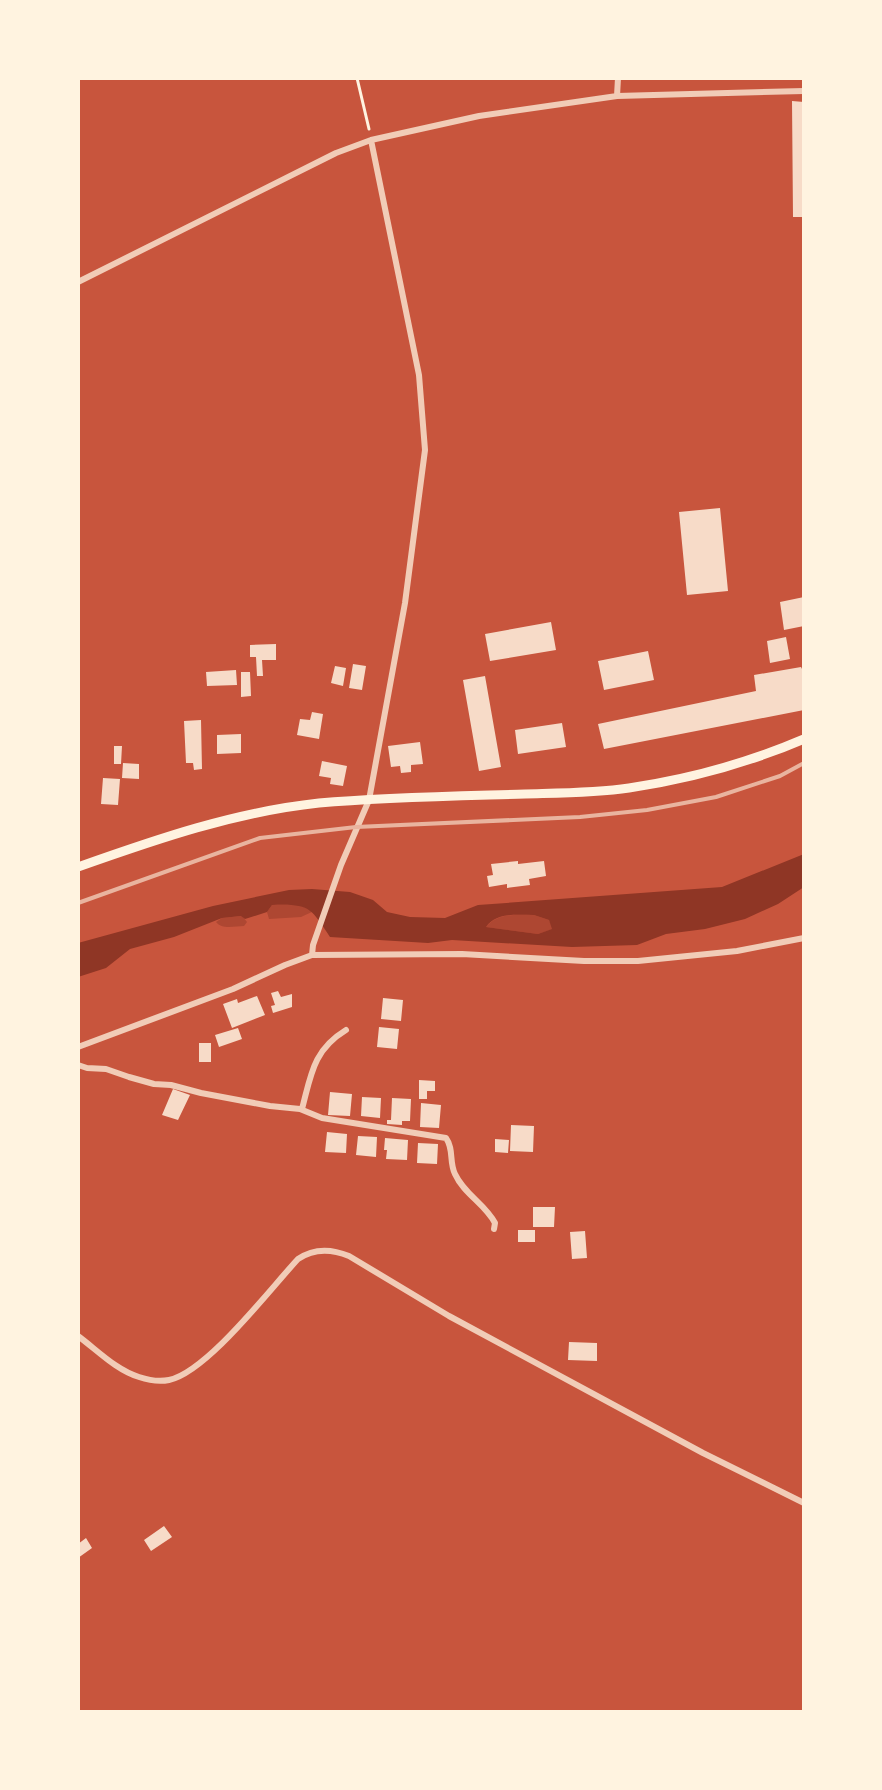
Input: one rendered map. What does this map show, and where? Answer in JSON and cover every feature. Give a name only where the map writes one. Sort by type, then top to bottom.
[{"type":"main road","points":[[78,867],[142,844],[243,815],[319,803],[627,788],[714,770],[804,739]]},
{"type":"street","points":[[617,96],[618,78]]},
{"type":"street","points":[[78,282],[336,153],[371,140],[479,116],[617,96],[804,91]]},
{"type":"street","points":[[312,955],[341,865],[369,800],[405,603],[425,450],[419,375],[371,140]]},
{"type":"street","points":[[78,1047],[233,989],[312,955],[462,954],[638,961],[737,951],[804,938]]},
{"type":"street","points":[[302,1109],[318,1056],[325,1045],[346,1030]]},
{"type":"street","points":[[78,1065],[106,1069],[154,1084],[302,1109],[322,1118],[446,1138],[451,1145],[456,1177],[489,1212],[495,1223],[494,1229]]},
{"type":"street","points":[[78,1336],[121,1370],[140,1378],[170,1380],[199,1365],[298,1259],[308,1252],[336,1250],[490,1338],[703,1453],[804,1503]]},
{"type":"path","points":[[357,78],[371,140]]},
{"type":"shaded area","points":[[804,854],[804,887],[778,904],[745,919],[666,934],[637,945],[572,947],[330,937],[308,909],[294,905],[272,905],[267,912],[245,919],[241,916],[222,918],[174,937],[130,949],[106,968],[78,977],[78,943],[213,906],[289,890],[350,892],[373,900],[387,912],[410,917],[445,918],[478,905],[722,887]],"holes":[[[508,915],[534,915],[549,920],[552,929],[538,934],[486,927]]]},
{"type":"shaded area","points":[[272,905],[299,905],[314,911],[301,917],[269,919],[267,912]]},
{"type":"shaded area","points":[[534,915],[549,920],[553,929],[538,934],[486,927],[502,917]]},
{"type":"shaded area","points":[[242,916],[247,922],[244,926],[225,927],[216,922],[222,918]]},
{"type":"building","points":[[792,101],[804,102],[804,217],[793,217]]},
{"type":"building","points":[[720,508],[728,591],[687,595],[679,512]]},
{"type":"building","points":[[804,597],[804,626],[784,630],[780,602]]},
{"type":"building","points":[[551,622],[556,650],[490,661],[485,634]]},
{"type":"building","points":[[786,637],[790,659],[770,663],[767,641]]},
{"type":"building","points":[[276,644],[276,660],[262,660],[263,676],[257,676],[256,657],[250,657],[250,645]]},
{"type":"building","points":[[648,651],[654,680],[604,690],[598,661]]},
{"type":"building","points":[[353,664],[366,666],[362,690],[349,688]]},
{"type":"building","points":[[335,666],[346,668],[343,686],[331,683]]},
{"type":"building","points":[[804,669],[804,710],[604,749],[598,724],[756,691],[754,675]]},
{"type":"building","points":[[236,670],[237,685],[207,686],[206,672]]},
{"type":"building","points":[[241,672],[250,672],[251,696],[241,697]]},
{"type":"building","points":[[485,676],[501,767],[479,771],[463,680]]},
{"type":"building","points":[[312,712],[323,714],[319,739],[297,735],[300,719],[310,720]]},
{"type":"building","points":[[201,720],[202,769],[194,770],[193,763],[186,763],[184,721]]},
{"type":"building","points":[[562,723],[566,747],[518,754],[515,730]]},
{"type":"building","points":[[241,734],[241,753],[217,754],[217,735]]},
{"type":"building","points":[[420,742],[423,764],[411,765],[411,772],[401,773],[400,766],[391,767],[388,746]]},
{"type":"building","points":[[114,746],[122,746],[121,764],[114,764]]},
{"type":"building","points":[[322,761],[347,766],[343,786],[330,784],[331,778],[319,776]]},
{"type":"building","points":[[123,763],[139,764],[139,779],[122,778]]},
{"type":"building","points":[[103,778],[120,779],[118,805],[101,804]]},
{"type":"building","points":[[518,861],[518,864],[544,861],[546,876],[529,879],[530,885],[489,887],[487,876],[493,875],[491,864]]},
{"type":"building","points":[[278,991],[281,997],[292,994],[292,1007],[273,1013],[271,1006],[275,1005],[271,993]]},
{"type":"building","points":[[257,996],[265,1015],[232,1028],[223,1004],[237,999],[238,1003]]},
{"type":"building","points":[[383,998],[403,1000],[401,1021],[381,1019]]},
{"type":"building","points":[[379,1027],[399,1029],[397,1049],[377,1047]]},
{"type":"building","points":[[238,1028],[242,1039],[219,1047],[215,1035]]},
{"type":"building","points":[[199,1043],[211,1043],[211,1062],[199,1062]]},
{"type":"building","points":[[419,1080],[435,1081],[435,1091],[427,1091],[427,1099],[419,1099]]},
{"type":"building","points":[[173,1089],[190,1095],[178,1120],[162,1115]]},
{"type":"building","points":[[330,1092],[352,1094],[350,1116],[328,1115]]},
{"type":"building","points":[[362,1097],[381,1098],[380,1118],[361,1116]]},
{"type":"building","points":[[392,1098],[411,1099],[410,1121],[402,1121],[402,1125],[387,1124],[387,1120],[391,1120]]},
{"type":"building","points":[[421,1103],[441,1105],[439,1128],[420,1127]]},
{"type":"building","points":[[511,1125],[534,1126],[533,1152],[510,1151]]},
{"type":"building","points":[[327,1132],[347,1134],[346,1153],[325,1152]]},
{"type":"building","points":[[358,1136],[377,1137],[376,1157],[356,1155]]},
{"type":"building","points":[[385,1138],[408,1140],[407,1160],[386,1159]]},
{"type":"building","points":[[495,1139],[509,1140],[508,1153],[495,1152]]},
{"type":"building","points":[[418,1143],[438,1144],[437,1164],[417,1163]]},
{"type":"building","points":[[533,1207],[555,1207],[554,1227],[533,1227]]},
{"type":"building","points":[[518,1230],[535,1230],[535,1242],[518,1242]]},
{"type":"building","points":[[585,1231],[587,1258],[572,1259],[570,1232]]},
{"type":"building","points":[[569,1342],[597,1343],[597,1361],[568,1360]]},
{"type":"building","points":[[164,1526],[172,1537],[151,1551],[144,1540]]},
{"type":"building","points":[[86,1538],[92,1548],[78,1558],[78,1544]]},
{"type":"railway","points":[[78,903],[260,838],[356,827],[580,817],[647,810],[716,797],[780,776],[804,763]]}]
